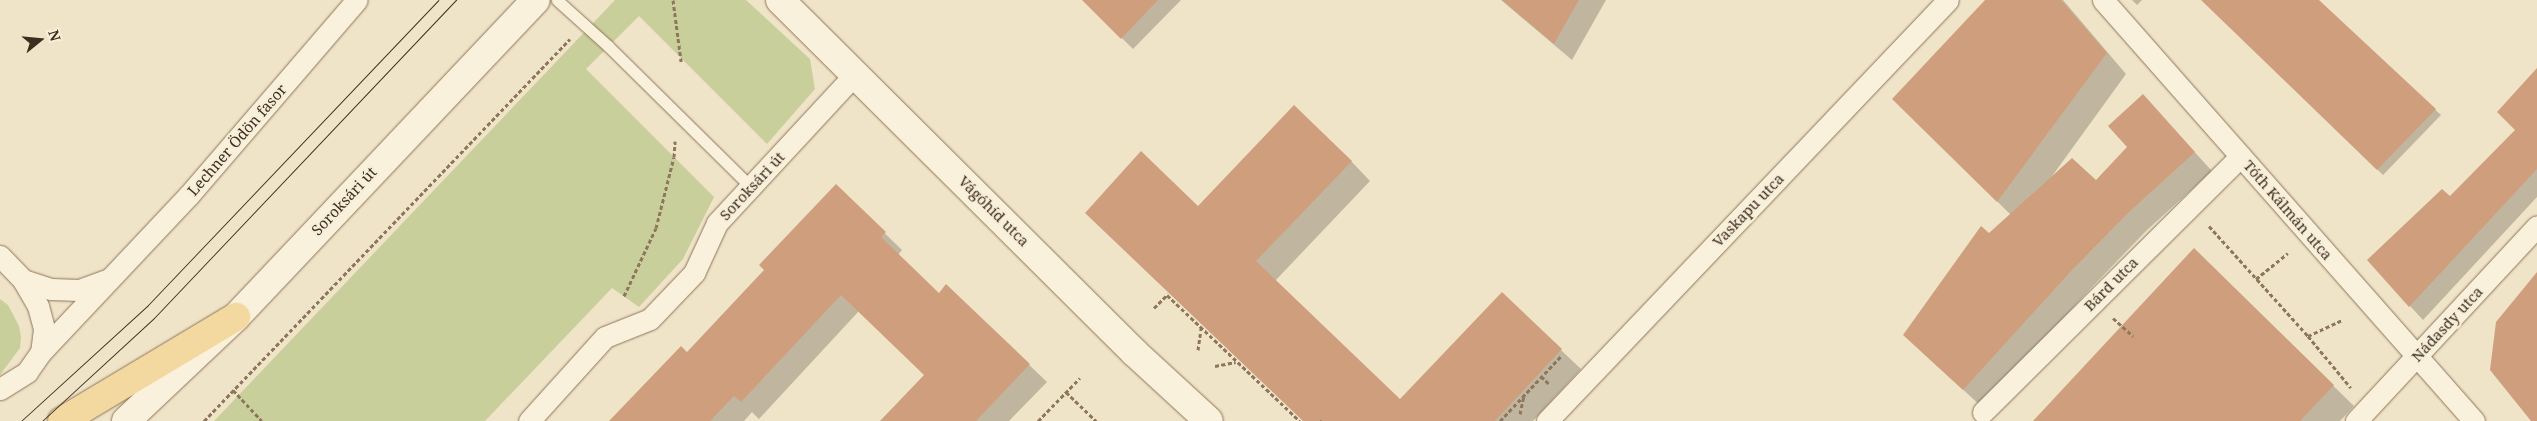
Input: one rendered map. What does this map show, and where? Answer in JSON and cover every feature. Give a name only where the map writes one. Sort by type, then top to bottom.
[{"type":"main road","points":[[62,421],[236,317]]},
{"type":"street","name":"Lechner Ödön fasor","points":[[0,389],[26,372],[41,352],[189,196],[357,0]]},
{"type":"street","name":"Soroksári út","points":[[126,421],[142,411],[236,317],[388,154],[536,0]]},
{"type":"street","name":"Vágóhíd utca","points":[[780,0],[1135,353],[1209,421]]},
{"type":"street","name":"Vaskapu utca","points":[[1547,421],[1948,0]]},
{"type":"street","name":"Tóth Kálmán utca","points":[[2103,0],[2474,421]]},
{"type":"street","name":"Soroksári út","points":[[529,421],[605,337],[650,319],[694,273],[717,224],[855,74]]},
{"type":"street","name":"Bárd utca","points":[[1983,412],[2241,156]]},
{"type":"street","name":"Nádasdy utca","points":[[2356,421],[2537,226]]},
{"type":"street","points":[[0,256],[23,280],[38,306],[44,329],[41,352]]},
{"type":"street","name":"Lechner Ödön fasor","points":[[23,280],[50,289],[79,290],[113,277]]},
{"type":"lane","points":[[556,0],[584,24],[751,187]]},
{"type":"path","points":[[673,0],[681,60]]},
{"type":"path","points":[[204,421],[584,24]]},
{"type":"path","points":[[624,296],[656,228],[674,157],[678,115]]},
{"type":"path","points":[[2209,226],[2308,336],[2351,388]]},
{"type":"path","points":[[2256,279],[2288,253]]},
{"type":"path","points":[[1154,308],[1168,294],[1201,328],[1300,421]]},
{"type":"path","points":[[2308,336],[2343,320]]},
{"type":"path","points":[[1198,350],[1201,328]]},
{"type":"path","points":[[1500,421],[1562,354]]},
{"type":"path","points":[[1215,366],[1237,362]]},
{"type":"path","points":[[1541,376],[1549,384]]},
{"type":"path","points":[[1038,421],[1080,378]]},
{"type":"path","points":[[233,390],[262,421]]},
{"type":"path","points":[[1066,392],[1096,421]]},
{"type":"path","points":[[1520,414],[1524,394]]},
{"type":"green space","points":[[615,0],[746,0],[810,59],[815,89],[767,144],[639,16],[586,69],[714,197],[683,259],[639,307],[612,288],[485,421],[214,421]]},
{"type":"green space","points":[[0,299],[8,305],[19,326],[21,337],[20,348],[0,375]]},
{"type":"building","points":[[1082,0],[1158,0],[1121,39]]},
{"type":"building","points":[[1502,0],[1579,0],[1554,44]]},
{"type":"building","points":[[1985,0],[2061,0],[2107,53],[1997,202],[1892,99]]},
{"type":"building","points":[[2201,0],[2319,0],[2436,109],[2377,170]]},
{"type":"building","points":[[2537,68],[2537,169],[2409,307],[2367,260],[2442,189],[2450,196],[2515,130],[2497,112]]},
{"type":"building","points":[[2143,94],[2195,152],[2129,212],[2072,270],[1963,390],[1903,335],[1981,226],[1989,233],[2072,158],[2096,180],[2127,147],[2108,126]]},
{"type":"building","points":[[1294,105],[1352,161],[1256,261],[1400,399],[1502,292],[1562,349],[1495,421],[1303,421],[1085,213],[1141,151],[1198,206]]},
{"type":"building","points":[[836,184],[886,232],[881,237],[939,293],[946,284],[1030,364],[976,421],[880,421],[924,375],[841,295],[741,402],[734,396],[710,421],[609,421],[681,346],[687,352],[764,270],[759,265]]},
{"type":"building","points":[[2194,248],[2334,385],[2300,421],[2033,421]]},
{"type":"building","points":[[2537,272],[2537,421],[2531,421],[2490,370],[2496,322]]},
{"type":"tram line","points":[[21,421],[148,305],[438,0]]},
{"type":"tram line","points":[[42,421],[154,318],[456,0]]}]
